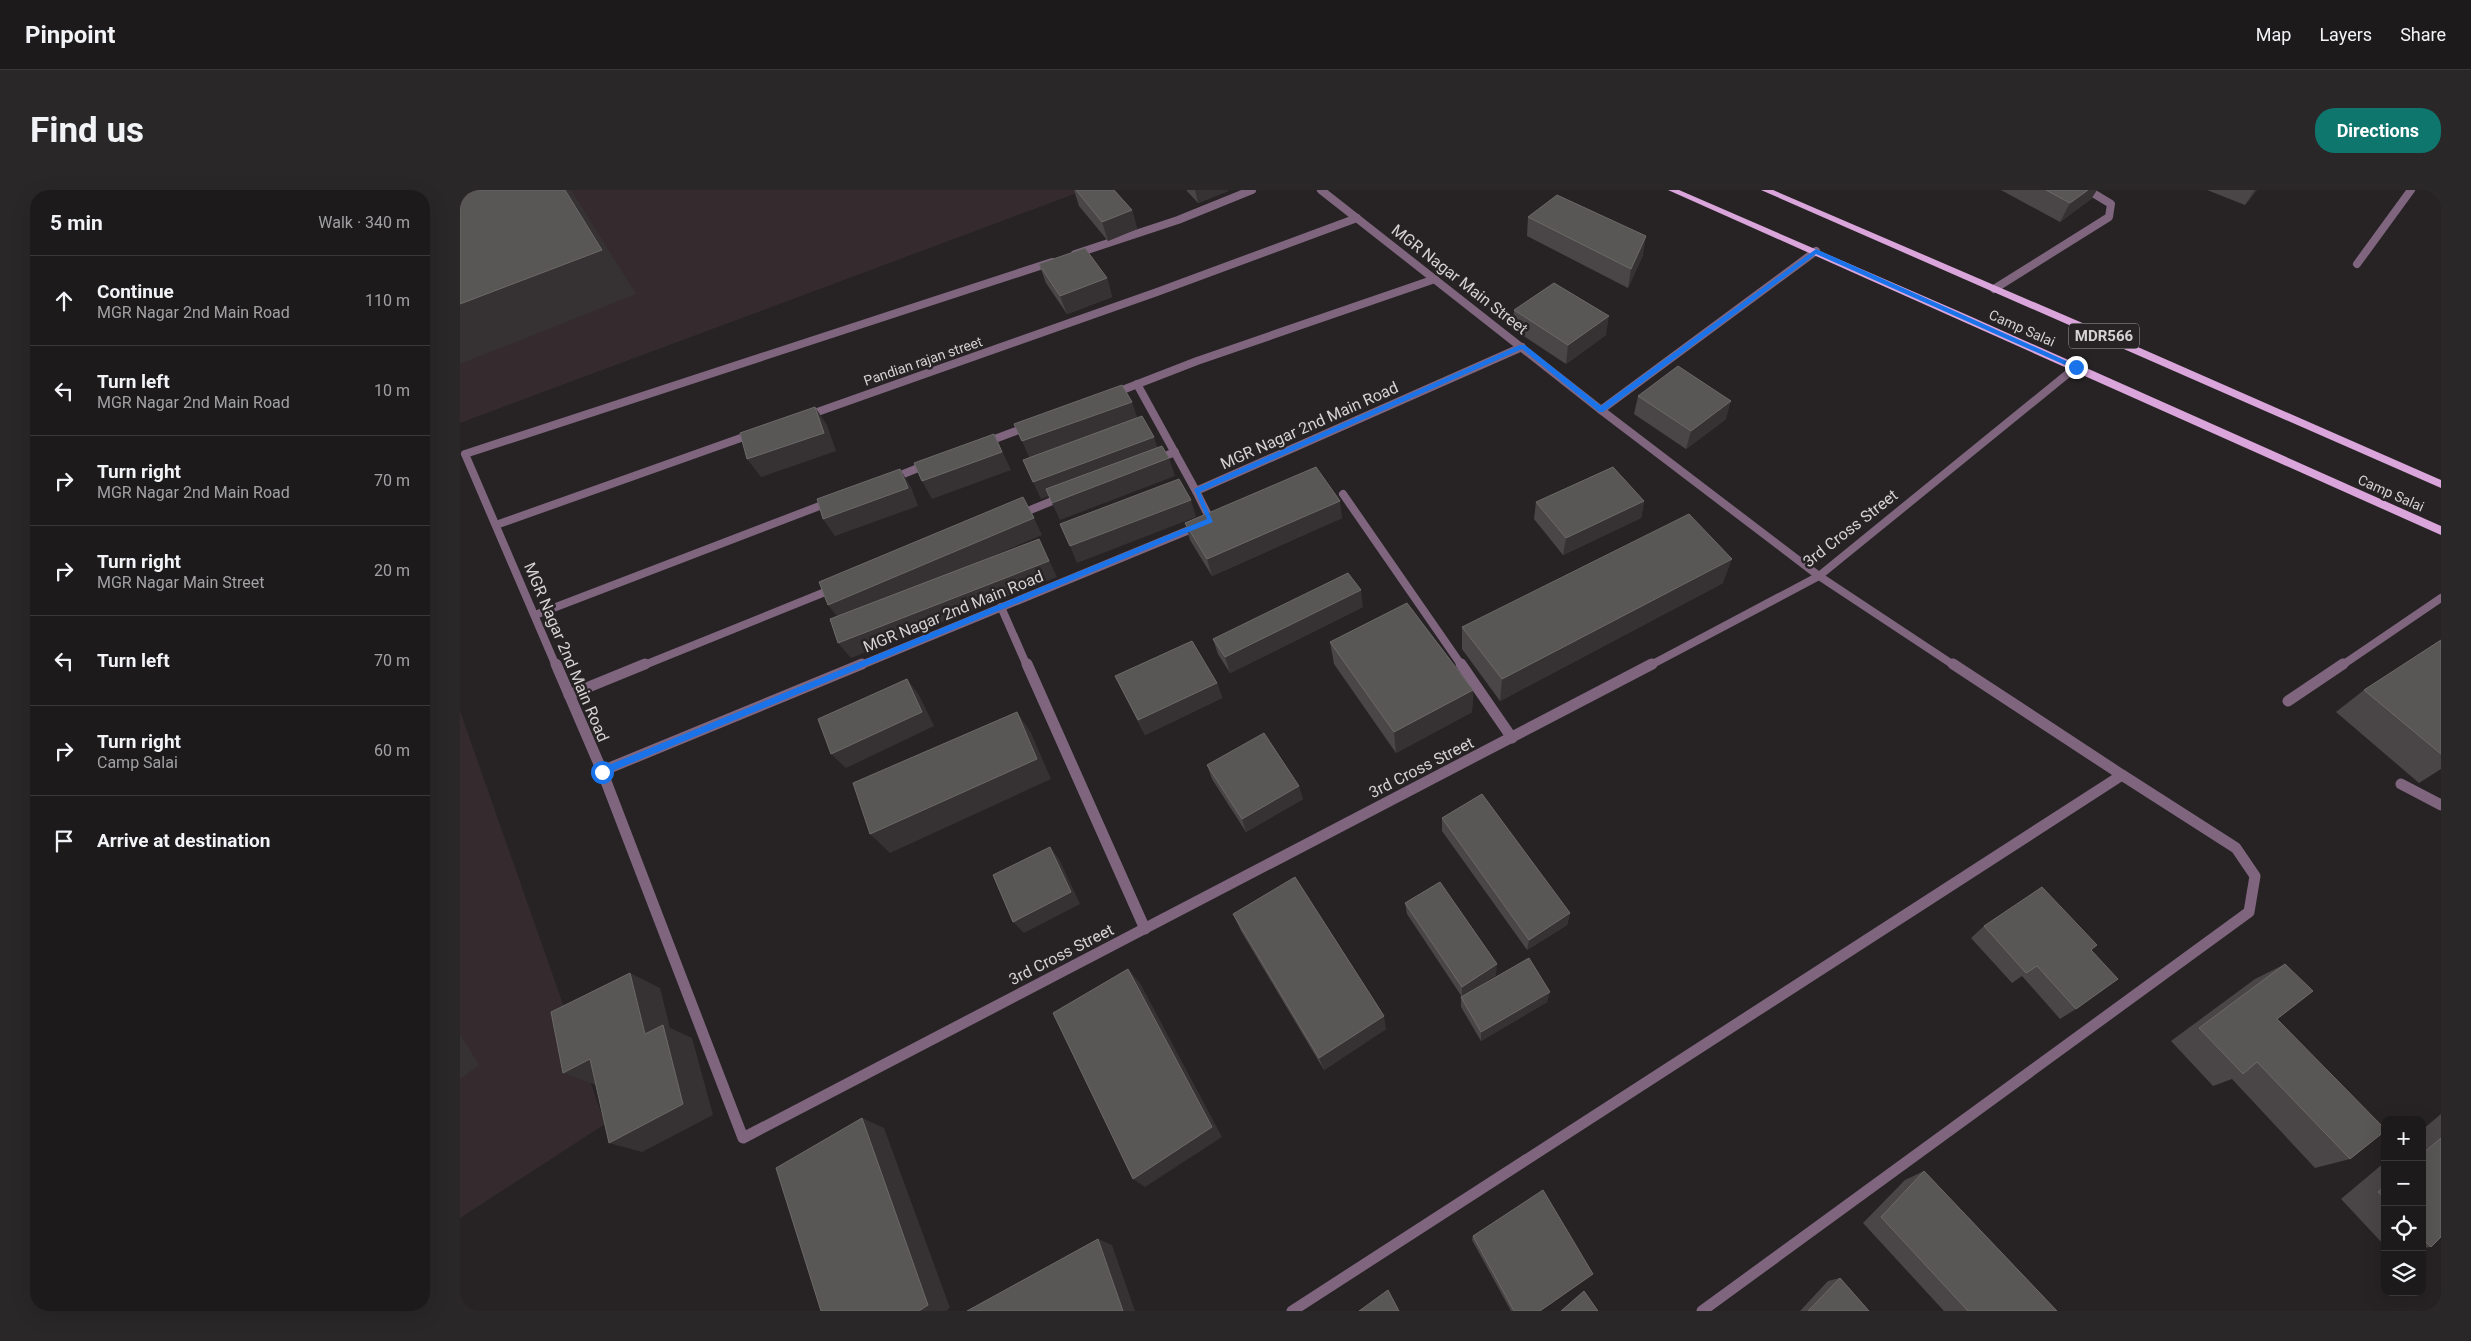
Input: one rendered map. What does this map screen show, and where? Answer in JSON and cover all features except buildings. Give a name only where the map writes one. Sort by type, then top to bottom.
[{"type":"main road","name":"Camp Salai","points":[[1672,190],[1750,225],[1816,251],[2441,531]]},
{"type":"main road","name":"Camp Salai","points":[[1766,190],[2441,484]]},
{"type":"street","name":"MGR Nagar 2nd Main Road","points":[[1252,190],[1178,220],[465,454],[602,772],[1211,520],[1196,491],[1522,346]]},
{"type":"street","name":"MGR Nagar Main Street","points":[[1321,190],[1522,346],[1601,410],[1819,576],[2236,848],[2255,876],[2249,912],[1702,1311]]},
{"type":"street","points":[[1994,289],[2109,217],[2111,204],[2088,190]]},
{"type":"street","points":[[2357,264],[2410,190]]},
{"type":"street","name":"Pandian rajan street","points":[[794,420],[1157,292],[1357,218]]},
{"type":"street","points":[[1601,410],[1816,251]]},
{"type":"street","points":[[1100,398],[1435,279]]},
{"type":"street","name":"3rd Cross Street","points":[[602,772],[743,1138],[1819,576],[2076,367]]},
{"type":"street","points":[[1137,384],[1196,491]]},
{"type":"street","points":[[979,445],[1035,423]]},
{"type":"street","points":[[496,524],[757,433]]},
{"type":"street","points":[[1148,463],[1175,452]]},
{"type":"street","points":[[878,484],[933,462]]},
{"type":"street","points":[[1344,494],[1512,738]]},
{"type":"street","points":[[1005,520],[1068,495]]},
{"type":"street","points":[[535,615],[840,498]]},
{"type":"street","points":[[569,695],[842,585]]},
{"type":"street","points":[[2288,701],[2441,598]]},
{"type":"street","points":[[1001,607],[1145,928]]},
{"type":"street","points":[[1292,1311],[2122,775]]},
{"type":"street","points":[[2401,784],[2441,805]]},
{"type":"shaded area","points":[[460,190],[1085,190],[460,423]]},
{"type":"shaded area","points":[[460,711],[605,1124],[460,1218]]},
{"type":"route","points":[[602,772],[1211,520],[1196,491],[1522,346],[1601,410],[1816,251],[2076,367]]}]
